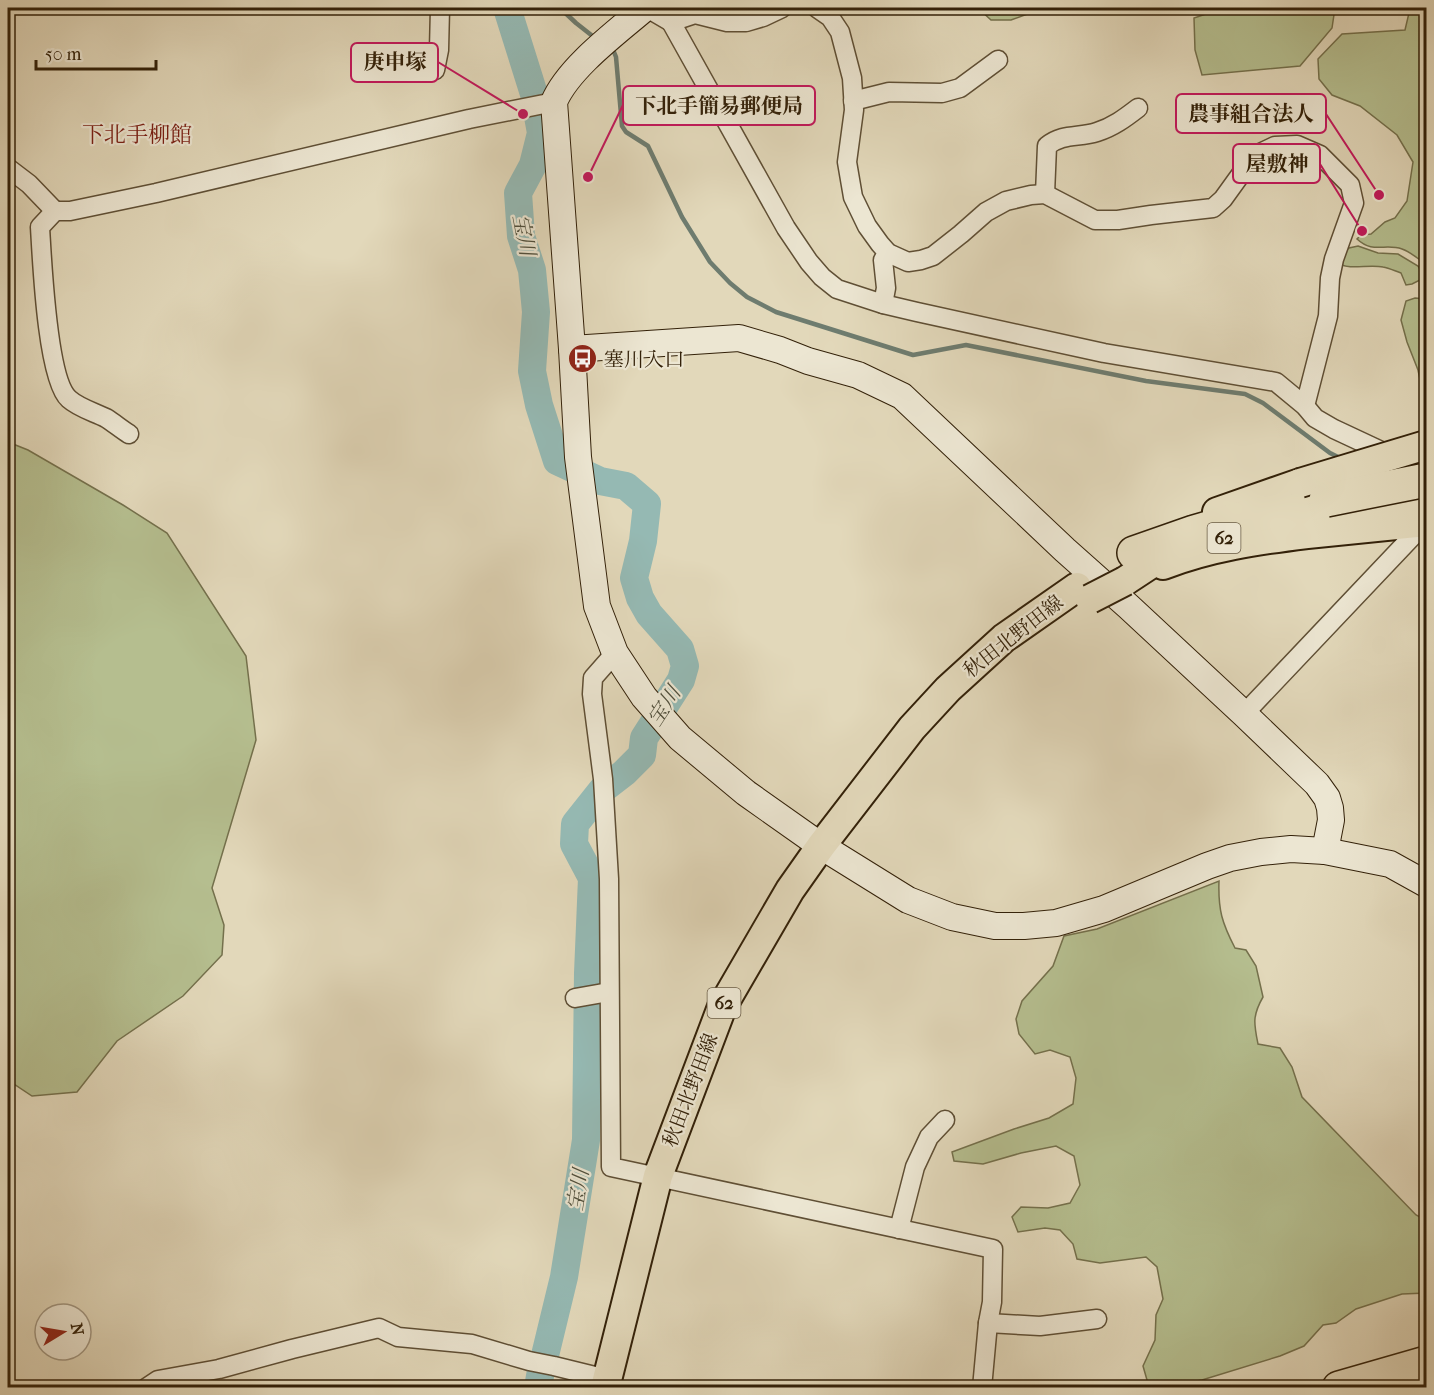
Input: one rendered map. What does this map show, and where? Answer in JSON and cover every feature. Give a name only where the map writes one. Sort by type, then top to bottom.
[{"type":"highway","points":[[1123,567],[1194,532],[1223,524],[1327,507],[1426,480]]},
{"type":"highway","points":[[1339,1388],[1426,1363]]},
{"type":"main road","points":[[1327,507],[1426,446]]},
{"type":"main road","points":[[1327,507],[1426,497]]},
{"type":"main road","points":[[1327,507],[1426,522]]},
{"type":"main road","name":"秋田北野田線","points":[[606,1383],[658,1176],[722,1006],[789,890],[884,764],[920,734],[1012,648],[1084,593],[1123,567]]},
{"type":"street","points":[[435,70],[439,50],[440,8]]},
{"type":"street","points":[[129,434],[107,419],[67,398],[56,372],[48,327],[40,227],[56,211],[156,193],[543,104],[558,92],[601,46],[646,8],[671,22],[786,228],[809,262],[837,289],[883,304],[1104,352],[1276,382],[1305,406],[1315,418],[1380,451],[1426,491]]},
{"type":"street","points":[[671,22],[695,11],[728,22],[746,22],[782,8]]},
{"type":"street","points":[[817,8],[830,17],[840,32],[852,78],[854,110],[847,162],[853,197],[867,226],[888,253],[908,262],[933,256],[986,212],[1006,201],[1045,194],[1095,220],[1118,220],[1213,208],[1223,199],[1254,156],[1275,146],[1297,145],[1320,155],[1350,185],[1354,203],[1334,259],[1330,278],[1328,316],[1305,406]]},
{"type":"street","points":[[853,101],[889,92],[942,93],[960,88],[998,60]]},
{"type":"street","points":[[543,104],[572,348],[581,487],[597,606],[615,653],[644,697],[680,738],[746,793],[821,846],[909,900],[952,917],[994,926],[1056,923],[1104,909],[1230,858],[1291,849],[1325,851],[1390,864],[1426,884]]},
{"type":"street","points":[[1045,194],[1047,146],[1056,139],[1095,133],[1117,124],[1138,108]]},
{"type":"street","points":[[8,168],[29,184],[56,211]]},
{"type":"street","points":[[883,304],[886,288],[883,260],[888,253]]},
{"type":"street","points":[[572,348],[739,338],[858,375],[902,396],[1317,784],[1327,798],[1330,808],[1331,820],[1325,851]]},
{"type":"street","points":[[1244,714],[1426,522]]},
{"type":"street","points":[[615,653],[593,678],[592,694],[603,778],[609,879],[611,1167],[993,1249],[992,1302],[982,1388]]},
{"type":"street","points":[[575,998],[609,992]]},
{"type":"street","points":[[899,1229],[915,1167],[929,1137],[945,1120]]},
{"type":"street","points":[[988,1323],[1040,1326],[1097,1319]]},
{"type":"street","points":[[146,1388],[158,1380],[219,1369],[379,1328],[398,1337],[472,1344],[606,1383]]},
{"type":"green space","points":[[978,8],[1044,8],[1011,20],[991,20]]},
{"type":"green space","points":[[1224,8],[1335,8],[1332,28],[1300,66],[1202,75],[1195,50],[1194,18]]},
{"type":"green space","points":[[1409,8],[1426,8],[1426,264],[1402,249],[1368,246],[1357,239],[1361,235],[1371,234],[1385,222],[1395,218],[1407,201],[1413,162],[1397,135],[1360,106],[1332,95],[1319,79],[1318,59],[1342,34],[1405,30]]},
{"type":"green space","points":[[1358,246],[1378,253],[1398,254],[1418,266],[1422,272],[1420,280],[1406,285],[1401,273],[1388,268],[1349,267],[1340,264],[1340,256],[1349,248]]},
{"type":"green space","points":[[1415,298],[1426,299],[1426,398],[1401,320],[1406,301]]},
{"type":"green space","points":[[8,442],[28,450],[167,533],[246,656],[256,740],[212,888],[224,925],[222,955],[183,996],[117,1041],[77,1092],[32,1096],[8,1080]]},
{"type":"green space","points":[[1219,881],[1220,908],[1227,931],[1235,948],[1246,950],[1256,966],[1263,997],[1255,1020],[1258,1044],[1280,1048],[1292,1067],[1302,1097],[1416,1215],[1426,1220],[1426,1293],[1402,1294],[1356,1309],[1336,1323],[1323,1325],[1304,1346],[1280,1356],[1202,1380],[1164,1387],[1149,1387],[1143,1366],[1155,1340],[1156,1315],[1163,1299],[1157,1267],[1146,1257],[1100,1263],[1077,1259],[1073,1244],[1060,1230],[1045,1228],[1018,1232],[1012,1217],[1021,1207],[1048,1208],[1070,1203],[1080,1185],[1074,1156],[1056,1146],[983,1164],[954,1161],[952,1152],[1049,1118],[1073,1104],[1076,1078],[1070,1057],[1050,1050],[1035,1054],[1019,1034],[1016,1019],[1022,1001],[1053,966],[1064,936],[1097,929]]},
{"type":"waterway","name":"宝川","points":[[507,8],[534,94],[541,133],[533,165],[518,193],[521,236],[532,270],[536,312],[532,371],[539,405],[557,461],[600,481],[626,486],[647,504],[643,541],[634,578],[640,598],[649,614],[680,649],[685,666],[681,680],[644,738],[642,755],[602,790],[575,824],[574,844],[592,878],[588,973],[586,1140],[564,1277],[538,1388]]},
{"type":"waterway","points":[[560,8],[595,38]]},
{"type":"waterway","points":[[609,48],[616,57],[622,126],[626,132],[648,146],[682,217],[710,262],[747,297],[776,312],[913,355],[966,345],[1146,381],[1245,394],[1263,403],[1330,453],[1342,459]]},
{"type":"place","name":"庚申塚","points":[[523,114]]},
{"type":"place","name":"下北手簡易郵便局","points":[[588,177]]},
{"type":"place","name":"農事組合法人","points":[[1379,195]]},
{"type":"place","name":"屋敷神","points":[[1362,231]]},
{"type":"place","name":"塞川入口","points":[[583,359]]},
{"type":"district","name":"下北手柳館","points":[[137,134]]}]
